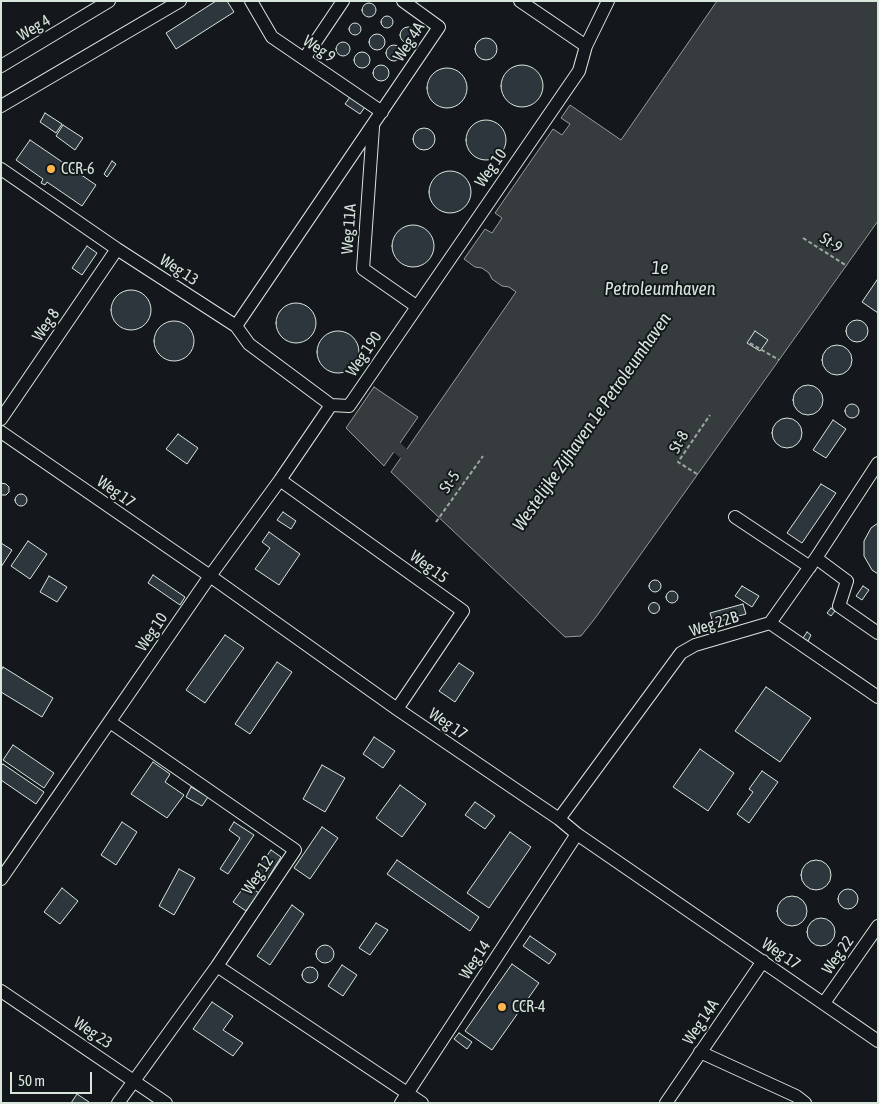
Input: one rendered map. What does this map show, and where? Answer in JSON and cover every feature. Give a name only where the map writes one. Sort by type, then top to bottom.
[{"type":"lane","name":"Weg 4","points":[[1,66],[108,1]]},
{"type":"lane","points":[[1,106],[180,1]]},
{"type":"lane","name":"Weg 9","points":[[251,1],[272,38],[382,112]]},
{"type":"lane","points":[[304,58],[343,1]]},
{"type":"lane","name":"Weg 4A","points":[[382,112],[439,27],[403,1]]},
{"type":"lane","points":[[520,1],[586,46]]},
{"type":"lane","name":"Weg 10","points":[[416,306],[579,71],[586,46],[608,1]]},
{"type":"lane","points":[[236,326],[382,112]]},
{"type":"lane","name":"Weg 11A","points":[[373,126],[363,269],[416,306]]},
{"type":"lane","name":"Weg 13","points":[[1,169],[117,249],[236,326],[249,344],[331,405]]},
{"type":"lane","name":"Weg 8","points":[[1,420],[117,249]]},
{"type":"lane","name":"Weg 190","points":[[331,405],[349,406],[416,306]]},
{"type":"lane","name":"Weg 10","points":[[1,879],[210,576],[280,480],[331,405]]},
{"type":"lane","name":"Weg 17","points":[[1,432],[210,576],[397,710],[559,819],[577,834],[878,1040]]},
{"type":"lane","points":[[878,463],[813,563],[770,623],[878,697]]},
{"type":"lane","name":"Weg 15","points":[[280,480],[463,611],[397,710]]},
{"type":"lane","points":[[735,517],[847,581],[839,606],[878,632]]},
{"type":"lane","name":"Weg 22B","points":[[559,819],[681,654],[695,645],[770,623]]},
{"type":"lane","name":"Weg 12","points":[[110,722],[295,850],[216,966],[118,1103]]},
{"type":"lane","name":"Weg 14","points":[[404,1098],[577,834]]},
{"type":"lane","name":"Weg 22","points":[[824,1003],[878,926]]},
{"type":"lane","name":"Weg 14A","points":[[666,1103],[763,961]]},
{"type":"lane","points":[[216,966],[404,1098],[422,1103]]},
{"type":"lane","name":"Weg 23","points":[[1,991],[166,1103]]},
{"type":"lane","points":[[700,1052],[796,1096],[805,1103]]},
{"type":"path","name":"St-9","points":[[804,238],[847,266]]},
{"type":"path","points":[[750,343],[779,360]]},
{"type":"path","name":"St-8","points":[[698,474],[678,462],[710,415]]},
{"type":"path","name":"St-5","points":[[436,522],[483,456]]},
{"type":"water","name":"1e Petroleumhaven","points":[[717,1],[878,1],[878,221],[596,617],[581,636],[565,637],[391,472],[516,292],[509,287],[502,286],[482,268],[475,267],[464,259],[485,229],[492,233],[502,218],[495,213],[553,129],[562,135],[570,124],[561,118],[570,105],[621,140]]},
{"type":"water","points":[[374,387],[418,417],[384,466],[346,428]]},
{"type":"building","points":[[216,1],[227,1],[234,12],[176,49],[166,33]]},
{"type":"building","points":[[369,3],[374,5],[376,10],[374,15],[369,17],[364,15],[362,10],[364,5]]},
{"type":"building","points":[[389,16],[392,17],[392,27],[385,28],[382,27],[381,20],[382,17]]},
{"type":"building","points":[[353,23],[357,23],[361,29],[357,35],[353,35],[349,31],[349,27]]},
{"type":"building","points":[[405,27],[411,27],[416,32],[414,41],[405,43],[400,38],[400,32]]},
{"type":"building","points":[[374,34],[380,34],[385,39],[383,48],[374,50],[369,45],[369,39]]},
{"type":"building","points":[[486,38],[494,41],[497,49],[494,57],[486,60],[478,57],[475,49],[478,41]]},
{"type":"building","points":[[340,42],[346,42],[350,49],[346,56],[340,56],[336,52],[336,46]]},
{"type":"building","points":[[391,45],[397,45],[402,50],[400,59],[391,61],[386,56],[386,50]]},
{"type":"building","points":[[362,52],[368,54],[370,60],[368,66],[362,68],[356,66],[354,60],[356,54]]},
{"type":"building","points":[[378,65],[384,65],[389,70],[387,79],[378,81],[373,76],[373,70]]},
{"type":"building","points":[[522,65],[537,71],[543,86],[537,101],[522,107],[507,101],[501,86],[507,71]]},
{"type":"building","points":[[447,68],[461,74],[467,88],[461,102],[447,108],[433,102],[427,88],[433,74]]},
{"type":"building","points":[[350,97],[365,107],[360,114],[345,104]]},
{"type":"building","points":[[45,113],[62,124],[56,133],[40,122]]},
{"type":"building","points":[[486,120],[500,126],[506,140],[500,154],[486,160],[472,154],[466,140],[472,126]]},
{"type":"building","points":[[63,125],[83,138],[75,150],[56,136]]},
{"type":"building","points":[[424,128],[432,131],[435,139],[432,147],[424,150],[416,147],[413,139],[416,131]]},
{"type":"building","name":"CCR-6","points":[[30,140],[96,185],[82,206],[47,182],[45,185],[41,183],[43,179],[16,160]]},
{"type":"building","points":[[112,161],[116,164],[107,177],[104,174]]},
{"type":"building","points":[[450,171],[465,177],[471,192],[465,207],[450,213],[435,207],[429,192],[435,177]]},
{"type":"building","points":[[413,225],[428,231],[434,246],[428,261],[413,267],[398,261],[392,246],[398,231]]},
{"type":"building","points":[[87,246],[97,253],[82,275],[72,268]]},
{"type":"building","points":[[878,280],[878,313],[862,302]]},
{"type":"building","points":[[131,290],[145,296],[151,310],[145,324],[131,330],[117,324],[111,310],[117,296]]},
{"type":"building","points":[[300,303],[307,306],[313,312],[316,323],[315,331],[307,340],[300,343],[292,343],[285,340],[277,331],[276,319],[279,312],[288,304]]},
{"type":"building","points":[[857,320],[865,323],[868,331],[865,339],[857,342],[849,339],[846,331],[849,323]]},
{"type":"building","points":[[174,321],[188,327],[194,341],[188,355],[174,361],[160,355],[154,341],[160,327]]},
{"type":"building","points":[[342,331],[350,334],[356,340],[359,352],[356,364],[350,370],[334,373],[326,370],[320,364],[317,348],[320,340],[326,334]]},
{"type":"building","points":[[755,331],[768,340],[760,351],[747,343]]},
{"type":"building","points":[[837,345],[847,350],[852,360],[847,370],[837,375],[827,370],[822,360],[827,350]]},
{"type":"building","points":[[808,385],[819,389],[823,400],[819,411],[808,415],[797,411],[793,400],[797,389]]},
{"type":"building","points":[[852,404],[857,406],[859,411],[857,416],[852,418],[847,416],[845,411],[847,406]]},
{"type":"building","points":[[787,418],[798,422],[802,433],[798,444],[787,448],[776,444],[772,433],[776,422]]},
{"type":"building","points":[[833,420],[846,429],[826,458],[813,450]]},
{"type":"building","points":[[178,434],[198,448],[187,464],[166,449]]},
{"type":"building","points":[[1,483],[9,487],[9,492],[6,495],[1,495]]},
{"type":"building","points":[[821,484],[836,493],[802,543],[787,533]]},
{"type":"building","points":[[19,494],[23,494],[27,500],[23,506],[19,506],[15,502],[15,498]]},
{"type":"building","points":[[283,512],[296,521],[291,529],[277,520]]},
{"type":"building","points":[[878,523],[878,574],[872,570],[864,556],[864,541],[871,528]]},
{"type":"building","points":[[269,532],[300,554],[279,585],[255,569],[270,548],[262,542]]},
{"type":"building","points":[[28,541],[47,554],[30,579],[11,566]]},
{"type":"building","points":[[1,543],[12,550],[1,567]]},
{"type":"building","points":[[153,575],[185,597],[180,605],[148,583]]},
{"type":"building","points":[[49,576],[67,587],[57,602],[40,592]]},
{"type":"building","points":[[653,580],[657,580],[661,586],[657,592],[653,592],[649,588],[649,584]]},
{"type":"building","points":[[742,586],[759,596],[752,607],[735,596]]},
{"type":"building","points":[[863,586],[869,590],[862,600],[856,596]]},
{"type":"building","points":[[670,591],[674,591],[678,597],[674,603],[670,603],[666,599],[666,595]]},
{"type":"building","points":[[654,602],[660,608],[654,614],[648,608]]},
{"type":"building","points":[[743,604],[746,614],[713,623],[710,613]]},
{"type":"building","points":[[831,608],[835,611],[831,616],[827,613]]},
{"type":"building","points":[[807,632],[811,635],[808,641],[803,638]]},
{"type":"building","points":[[225,635],[244,648],[205,703],[186,690]]},
{"type":"building","points":[[277,662],[292,672],[250,734],[235,724]]},
{"type":"building","points":[[459,663],[474,673],[455,702],[439,691]]},
{"type":"building","points":[[3,667],[53,698],[42,717],[1,692],[1,671]]},
{"type":"building","points":[[766,687],[811,718],[780,762],[735,731]]},
{"type":"building","points":[[374,737],[395,751],[383,768],[363,754]]},
{"type":"building","points":[[13,745],[54,773],[44,788],[3,760]]},
{"type":"building","points":[[700,749],[734,773],[708,811],[673,787]]},
{"type":"building","points":[[153,762],[170,774],[165,782],[184,795],[167,818],[131,794]]},
{"type":"building","points":[[3,764],[44,792],[36,804],[1,780],[1,766]]},
{"type":"building","points":[[322,765],[345,778],[325,812],[303,799]]},
{"type":"building","points":[[762,771],[778,782],[749,823],[737,814],[753,792],[749,789]]},
{"type":"building","points":[[400,785],[426,804],[402,837],[376,818]]},
{"type":"building","points":[[191,787],[208,797],[202,806],[186,797]]},
{"type":"building","points":[[475,802],[495,816],[485,829],[465,815]]},
{"type":"building","points":[[122,822],[137,832],[116,865],[101,855]]},
{"type":"building","points":[[234,822],[254,835],[228,874],[220,869],[240,838],[229,830]]},
{"type":"building","points":[[322,827],[338,838],[310,879],[294,868]]},
{"type":"building","points":[[510,832],[531,847],[489,908],[467,893]]},
{"type":"building","points":[[271,850],[281,857],[265,883],[253,875]]},
{"type":"building","points":[[397,860],[479,917],[470,931],[387,874]]},
{"type":"building","points":[[816,860],[827,864],[831,875],[827,886],[816,890],[805,886],[801,875],[805,864]]},
{"type":"building","points":[[179,869],[195,878],[174,915],[159,906]]},
{"type":"building","points":[[246,884],[259,893],[246,911],[233,902]]},
{"type":"building","points":[[62,888],[78,901],[60,924],[44,912]]},
{"type":"building","points":[[848,889],[855,892],[858,899],[855,906],[848,909],[841,906],[838,899],[841,892]]},
{"type":"building","points":[[792,896],[803,900],[807,911],[803,922],[792,926],[781,922],[777,911],[781,900]]},
{"type":"building","points":[[292,905],[304,914],[270,965],[257,956]]},
{"type":"building","points":[[821,918],[831,922],[835,932],[831,942],[821,946],[811,942],[807,932],[811,922]]},
{"type":"building","points":[[376,923],[388,930],[370,955],[359,948]]},
{"type":"building","points":[[530,936],[556,954],[549,964],[523,946]]},
{"type":"building","points":[[325,945],[331,948],[334,954],[331,960],[325,963],[319,960],[316,954],[319,948]]},
{"type":"building","name":"CCR-4","points":[[512,964],[539,983],[492,1050],[465,1031]]},
{"type":"building","points":[[342,965],[357,975],[343,996],[328,986]]},
{"type":"building","points":[[307,967],[313,967],[318,972],[316,981],[307,983],[302,978],[302,972]]},
{"type":"building","points":[[212,1002],[233,1016],[223,1030],[243,1043],[233,1056],[193,1029]]},
{"type":"building","points":[[459,1033],[472,1042],[467,1049],[454,1039]]},
{"type":"building","points":[[77,1094],[89,1102],[71,1103]]},
{"type":"waterway","points":[[386,438],[411,460],[416,458]]},
{"type":"place","name":"CCR-6","points":[[51,169]]},
{"type":"place","name":"CCR-4","points":[[502,1007]]},
{"type":"water label","name":"Westelijke Zijhaven 1e Petroleumhaven","points":[[592,422]]}]
